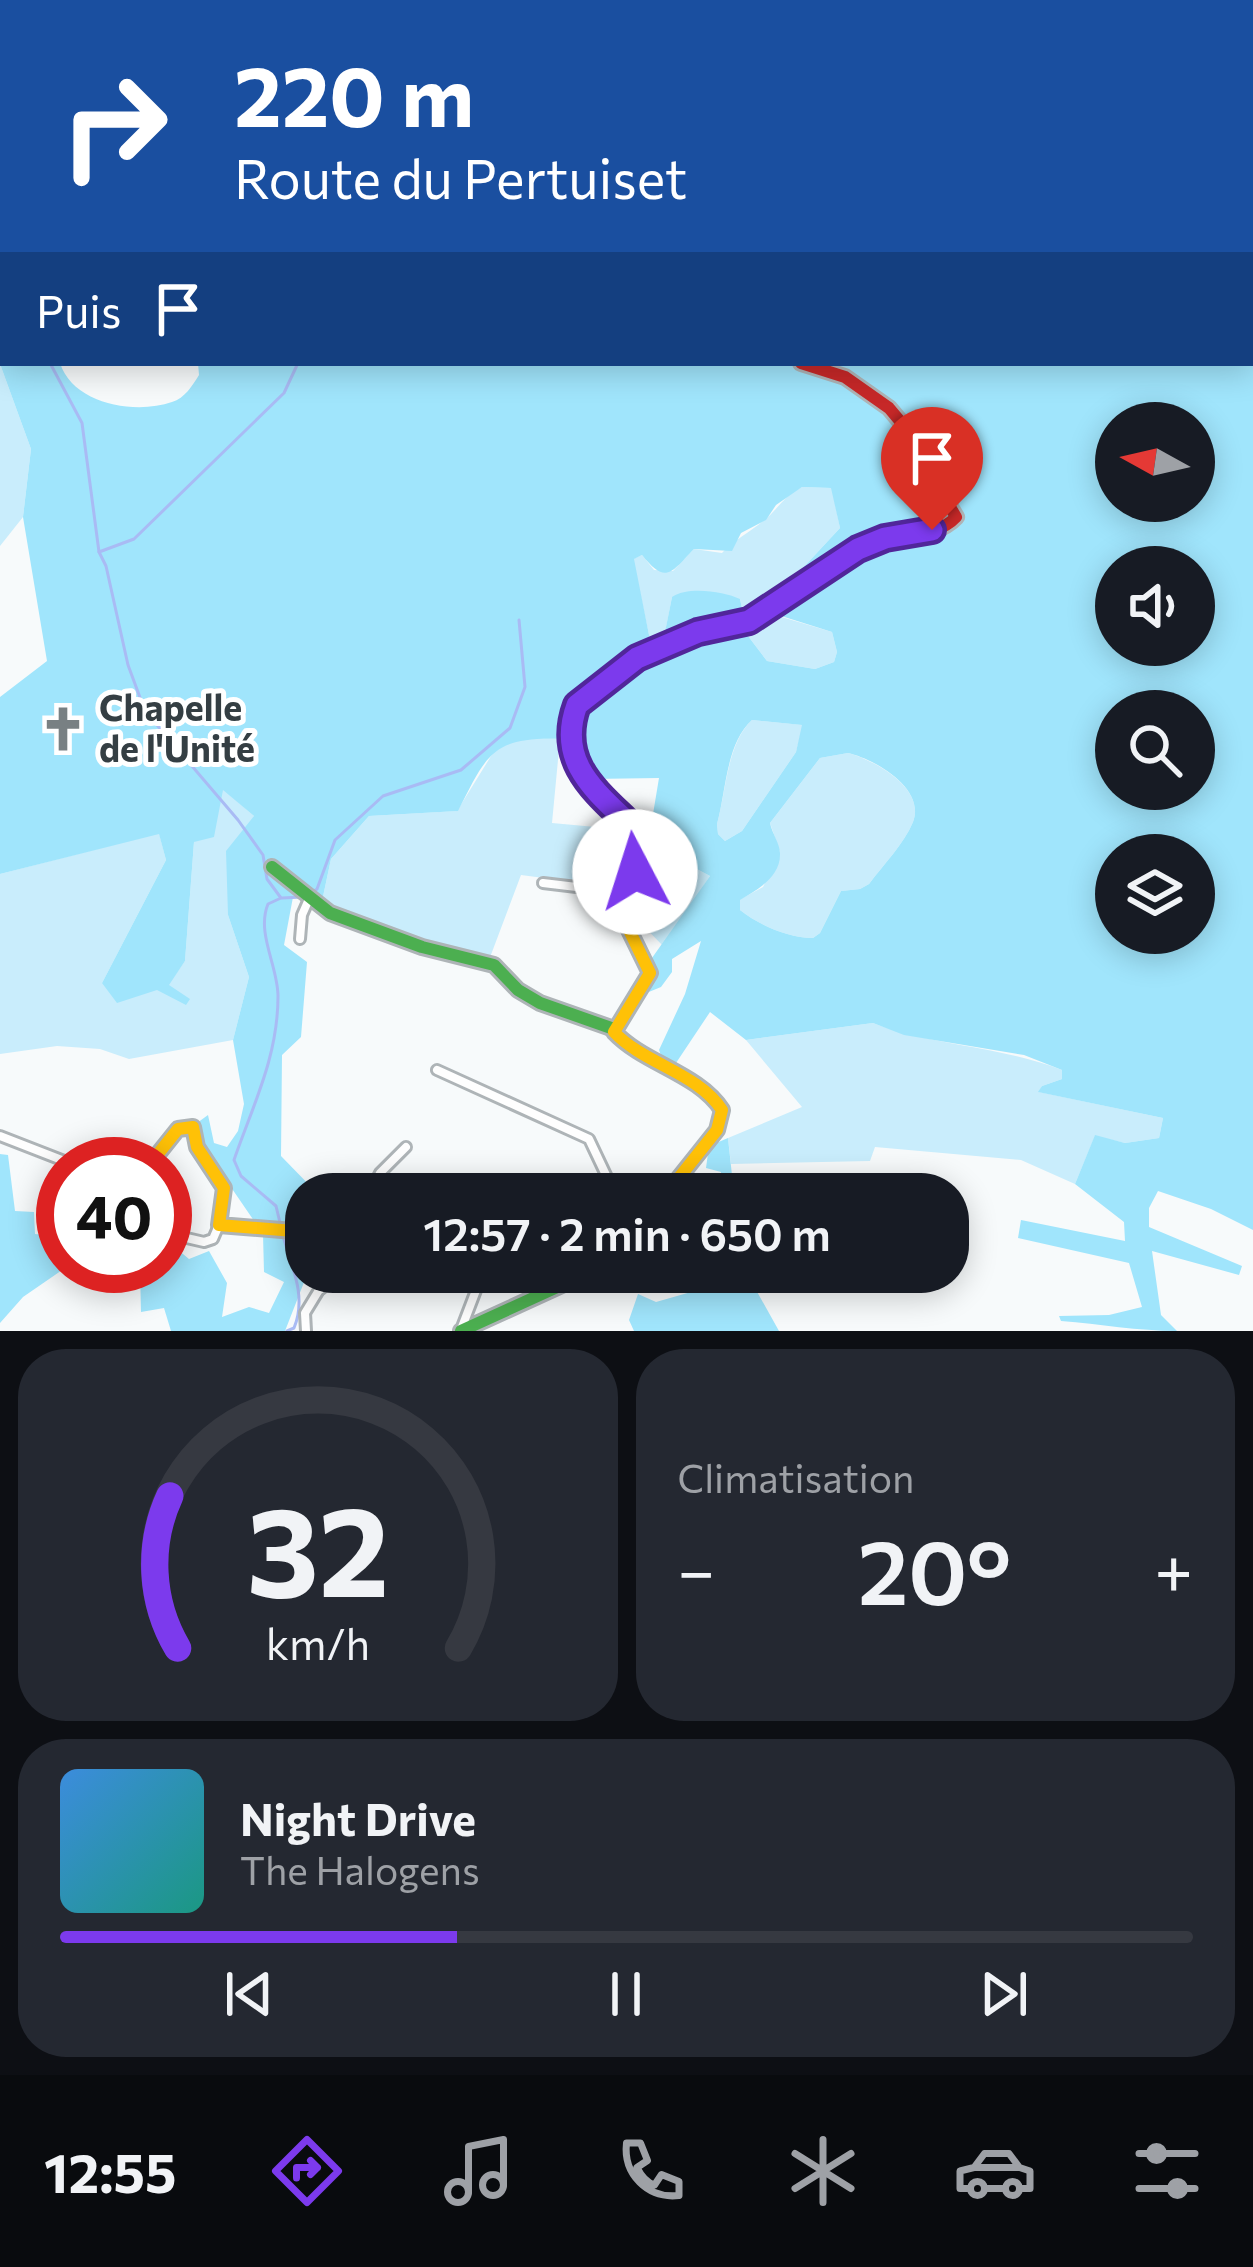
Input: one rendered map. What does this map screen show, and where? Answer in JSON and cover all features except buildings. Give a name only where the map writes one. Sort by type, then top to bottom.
[{"type":"street","points":[[543,884],[610,891],[642,867],[651,851],[646,840],[590,789],[582,772],[571,729],[577,705],[585,696],[652,651],[698,632],[749,621],[858,549],[885,538],[946,528],[954,521],[954,511],[938,488],[926,452],[889,408],[845,376],[811,366]]},
{"type":"street","points":[[272,867],[331,914],[494,965],[518,990],[540,1003],[615,1032],[659,1068],[711,1091],[722,1106],[717,1130],[683,1173]]},
{"type":"street","points":[[610,891],[650,973],[645,989],[615,1032]]},
{"type":"street","points":[[300,939],[307,897]]},
{"type":"street","points":[[437,1070],[589,1139],[605,1173]]},
{"type":"street","points":[[171,1137],[178,1129],[193,1127],[197,1147],[224,1188],[220,1225],[213,1239],[192,1239]]},
{"type":"street","points":[[0,1136],[36,1152]]},
{"type":"street","points":[[380,1173],[406,1148]]},
{"type":"street","points":[[220,1225],[285,1230]]},
{"type":"street","points":[[306,1331],[305,1313],[317,1293]]},
{"type":"street","points":[[461,1330],[475,1293]]},
{"type":"street","points":[[461,1330],[552,1293]]},
{"type":"shaded area","points":[[1,366],[31,449],[23,517],[0,546]]},
{"type":"shaded area","points":[[1,366],[62,366],[91,397],[141,407],[181,398],[199,375],[198,366],[1253,366],[1253,1230],[1158,1191],[1149,1208],[1149,1227],[1242,1266],[1239,1275],[1152,1251],[1161,1315],[1177,1331],[1061,1321],[1059,1316],[1109,1315],[1142,1307],[1129,1263],[1018,1238],[1021,1220],[1125,1241],[1124,1222],[1075,1184],[1095,1135],[1125,1143],[1159,1138],[1163,1118],[1038,1092],[1062,1079],[1062,1070],[1024,1055],[904,1035],[873,1023],[746,1040],[710,1012],[674,1066],[663,1061],[659,1050],[685,994],[701,941],[672,959],[672,972],[661,987],[634,998],[630,989],[710,876],[676,858],[675,845],[650,832],[659,778],[591,779],[560,739],[537,739],[519,741],[494,753],[458,811],[369,816],[331,859],[321,906],[293,897],[284,945],[307,962],[301,1037],[282,1055],[281,1156],[298,1173],[285,1173],[285,1293],[300,1293],[285,1331],[171,1331],[164,1308],[141,1312],[141,1293],[192,1293],[192,1258],[209,1251],[227,1283],[222,1317],[249,1307],[269,1313],[284,1282],[264,1272],[263,1234],[200,1142],[197,1123],[208,1115],[214,1143],[227,1147],[238,1131],[244,1104],[233,1040],[249,977],[228,915],[226,851],[254,816],[223,790],[214,837],[194,842],[185,961],[169,985],[190,999],[186,1005],[157,990],[117,1003],[102,983],[166,860],[159,834],[0,874],[0,697],[47,661],[23,517],[31,449]],"holes":[[[802,487],[831,488],[840,528],[774,599],[775,614],[832,632],[837,652],[834,662],[815,669],[767,661],[748,636],[740,599],[715,592],[672,597],[664,637],[650,640],[634,559],[642,555],[663,573],[694,549],[732,551],[741,533],[766,520],[776,505]],[[752,720],[802,725],[796,752],[742,831],[725,841],[717,824],[728,769],[737,741]],[[848,753],[871,762],[905,787],[915,810],[913,822],[869,884],[841,891],[820,933],[813,938],[774,930],[740,910],[740,900],[777,869],[780,850],[770,823],[820,758]]]},
{"type":"shaded area","points":[[802,487],[832,488],[840,528],[774,599],[775,615],[832,632],[837,652],[834,662],[815,669],[767,661],[748,636],[740,599],[672,597],[664,638],[650,640],[633,559],[642,555],[654,570],[673,571],[694,549],[722,553]]},
{"type":"shaded area","points":[[752,720],[803,725],[796,752],[742,831],[725,841],[717,824],[728,769],[737,741]]},
{"type":"shaded area","points":[[522,738],[560,739],[552,823],[650,832],[675,845],[676,858],[710,876],[663,946],[605,886],[521,875],[489,960],[424,943],[321,906],[331,859],[369,816],[457,811],[496,748]]},
{"type":"shaded area","points":[[848,753],[883,769],[905,787],[915,810],[913,822],[869,884],[841,891],[813,938],[765,925],[740,910],[739,900],[763,887],[780,852],[770,823],[820,758]]},
{"type":"shaded area","points":[[223,789],[254,816],[228,915],[249,977],[233,1040],[129,1059],[100,1049],[57,1046],[0,1054],[0,874],[159,833],[166,860],[102,983],[168,985],[185,961],[194,842]]},
{"type":"shaded area","points":[[873,1023],[1062,1070],[1062,1079],[1042,1086],[1039,1092],[1163,1118],[1159,1138],[1125,1143],[1095,1136],[1075,1184],[1021,1160],[875,1147],[870,1161],[731,1164],[728,1138],[802,1107],[746,1040]]},
{"type":"shaded area","points":[[728,1138],[732,1173],[706,1168],[709,1146]]},
{"type":"shaded area","points":[[0,1154],[8,1155],[15,1211],[34,1212],[36,1288],[0,1323]]},
{"type":"shaded area","points":[[688,1293],[758,1293],[779,1331],[634,1331],[629,1320],[638,1294],[656,1302]]},
{"type":"waterway","points":[[52,366],[82,423],[99,552],[145,711],[238,820],[263,855],[267,879],[281,898],[268,904],[264,926],[278,996],[274,1040],[234,1160],[241,1176],[276,1206],[281,1227]]},
{"type":"waterway","points":[[99,552],[134,539],[284,393],[297,366]]},
{"type":"waterway","points":[[310,894],[317,889],[335,840],[383,796],[461,770],[510,728],[525,687],[519,620]]},
{"type":"waterway","points":[[282,898],[302,897]]},
{"type":"waterway","points":[[283,1236],[299,1293],[298,1316],[294,1328],[287,1331]]},
{"type":"traffic: fast","points":[[272,867],[330,913],[422,947],[494,965],[518,990],[540,1003],[614,1029]]},
{"type":"traffic: fast","points":[[461,1331],[544,1293]]},
{"type":"traffic: slow","points":[[683,1173],[717,1130],[722,1110],[699,1087],[614,1032],[650,973],[610,891],[642,867],[651,851],[584,774],[572,743],[571,722],[579,703],[605,679],[662,647],[716,628]]},
{"type":"traffic: slow","points":[[172,1137],[178,1129],[193,1127],[197,1147],[224,1188],[219,1225],[285,1230]]},
{"type":"traffic: jam","points":[[716,628],[757,614],[861,548],[936,530],[956,517],[938,487],[926,452],[889,408],[845,377],[810,366]]},
{"type":"place","name":"Chapelle de l'Unité","points":[[63,729]]},
{"type":"route","points":[[635,872],[649,858],[650,846],[590,789],[572,737],[577,705],[637,658],[698,632],[749,621],[858,549],[885,538],[932,530]]}]
